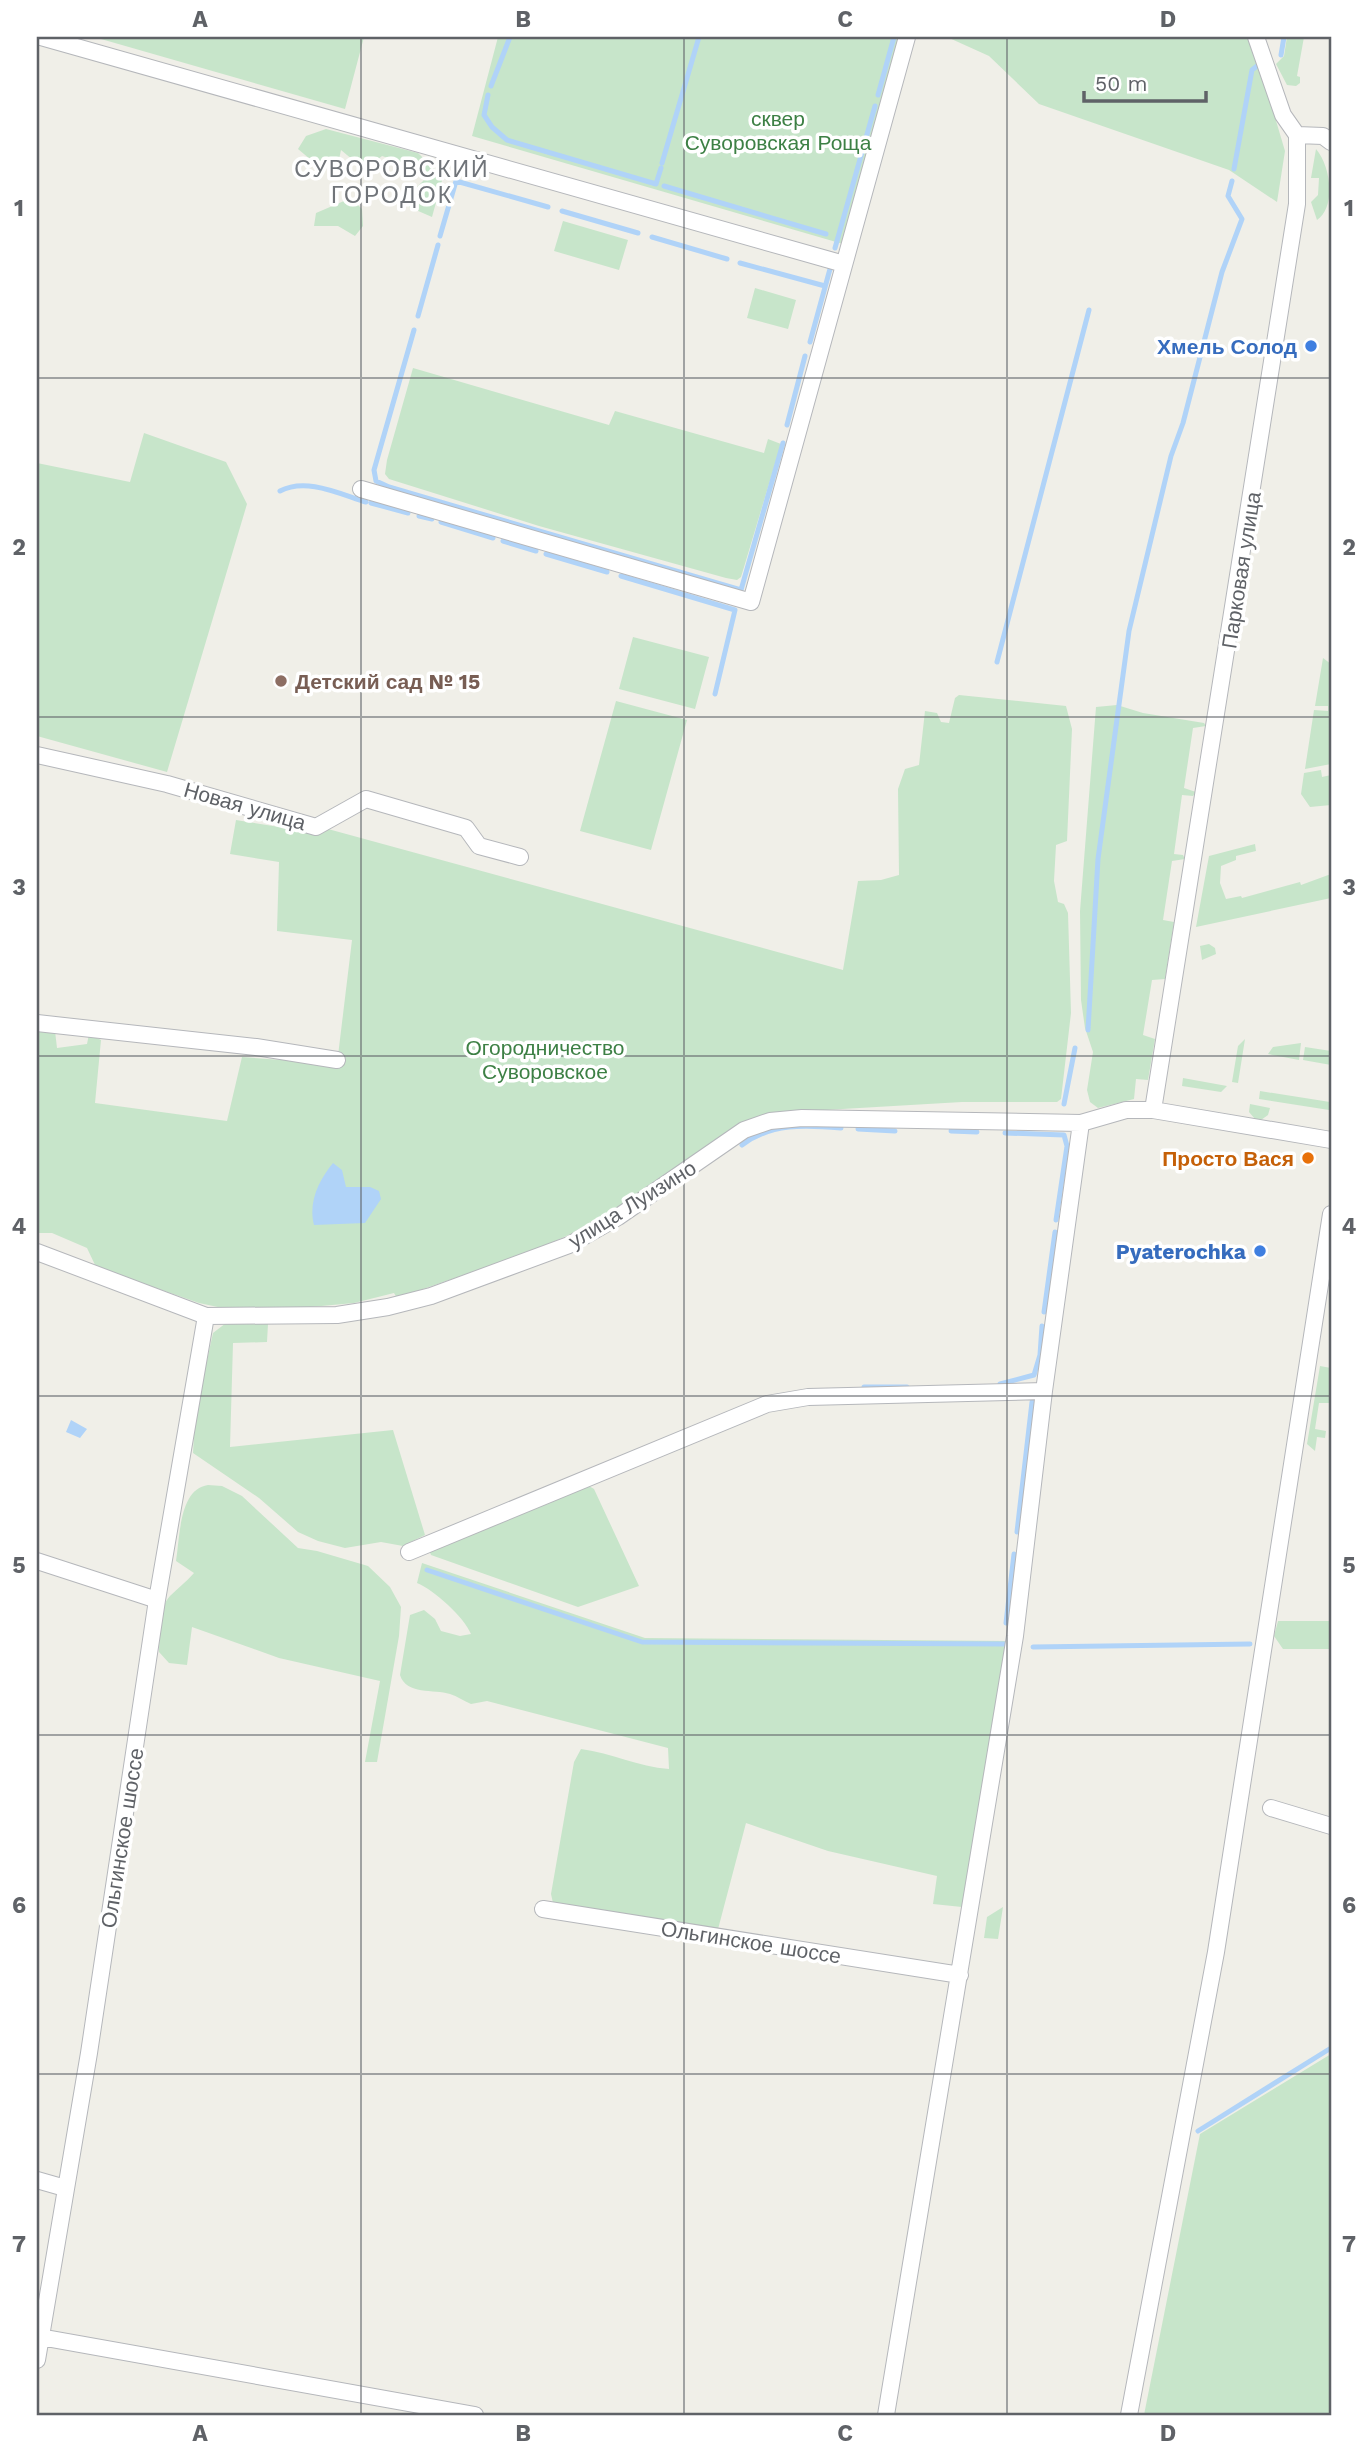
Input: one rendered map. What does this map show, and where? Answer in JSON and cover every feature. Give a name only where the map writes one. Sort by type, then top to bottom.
[{"type":"street","points":[[41,37],[844,264]]},
{"type":"street","points":[[361,489],[751,602],[907,37]]},
{"type":"street","points":[[1256,37],[1283,115],[1297,135],[1323,136],[1331,142]]},
{"type":"street","name":"Парковая улица","points":[[1153,1110],[1291,254],[1297,204],[1297,135]]},
{"type":"street","name":"Новая улица","points":[[37,755],[167,784],[316,827],[366,799],[466,828],[479,846],[520,857]]},
{"type":"street","points":[[37,1024],[257,1047],[337,1060]]},
{"type":"street","name":"улица Луизино","points":[[37,1252],[206,1316],[337,1315],[388,1307],[455,1288],[569,1245],[618,1217],[744,1130],[770,1121],[802,1118],[1081,1123],[1126,1110],[1153,1110],[1331,1140]]},
{"type":"street","points":[[886,2415],[1016,1636],[1044,1391],[1081,1123]]},
{"type":"street","points":[[1129,2415],[1216,1952],[1331,1214]]},
{"type":"street","name":"Ольгинское шоссе","points":[[37,2360],[140,1724],[157,1600],[206,1316]]},
{"type":"street","points":[[409,1552],[767,1404],[808,1397],[1044,1391]]},
{"type":"street","points":[[37,1561],[157,1600]]},
{"type":"street","points":[[1271,1808],[1331,1826]]},
{"type":"street","name":"Ольгинское шоссе","points":[[542,1909],[960,1975]]},
{"type":"street","points":[[37,2179],[65,2188]]},
{"type":"street","points":[[40,2337],[475,2415]]},
{"type":"green space","points":[[94,37],[364,37],[345,109]]},
{"type":"green space","name":"сквер Суворовская Роща","points":[[498,37],[902,37],[843,244],[472,136]]},
{"type":"green space","points":[[947,37],[1247,37],[1258,60],[1285,151],[1277,202],[1229,170],[1039,104],[989,56]]},
{"type":"green space","points":[[1287,37],[1304,37],[1297,76],[1300,77],[1300,83],[1296,86],[1287,85],[1276,64],[1284,56]]},
{"type":"green space","points":[[326,129],[418,153],[443,177],[432,217],[409,207],[409,195],[424,180],[424,170],[382,156],[371,165],[359,165],[341,150],[337,169],[317,165],[298,149],[306,136]]},
{"type":"green space","points":[[1316,149],[1325,165],[1329,185],[1327,205],[1317,220],[1311,202],[1318,195],[1319,178],[1311,178]]},
{"type":"green space","points":[[351,198],[362,209],[363,226],[355,236],[338,226],[314,226],[316,213]]},
{"type":"green space","points":[[563,221],[628,240],[619,270],[554,251]]},
{"type":"green space","points":[[755,288],[796,300],[788,329],[747,318]]},
{"type":"green space","points":[[413,368],[609,425],[615,411],[764,453],[768,439],[781,444],[741,577],[737,580],[726,578],[539,526],[389,479],[385,474],[387,460]]},
{"type":"green space","points":[[144,433],[226,462],[247,504],[167,772],[37,736],[37,463],[130,482]]},
{"type":"green space","points":[[633,637],[709,657],[695,709],[619,689]]},
{"type":"green space","points":[[1323,658],[1331,664],[1331,764],[1305,769],[1314,710],[1328,711],[1328,706],[1315,706]]},
{"type":"green space","name":"Огородничество Суворовское","points":[[959,695],[1066,706],[1072,729],[1067,841],[1056,845],[1054,881],[1058,902],[1064,904],[1068,913],[1071,1013],[1061,1099],[1057,1102],[962,1102],[791,1112],[575,1232],[533,1251],[397,1298],[394,1293],[354,1303],[289,1309],[227,1309],[199,1303],[96,1267],[87,1248],[52,1233],[37,1233],[37,1029],[55,1031],[57,1048],[87,1044],[89,1034],[101,1040],[95,1103],[227,1121],[242,1057],[337,1064],[352,940],[277,931],[279,862],[230,854],[236,820],[311,832],[328,829],[843,970],[858,881],[881,880],[899,875],[898,789],[905,769],[919,765],[925,711],[937,713],[941,722],[949,723],[955,698]]},
{"type":"green space","points":[[616,701],[687,720],[651,850],[580,831]]},
{"type":"green space","points":[[1117,705],[1143,713],[1204,723],[1206,726],[1193,728],[1184,788],[1196,792],[1193,796],[1182,795],[1174,854],[1183,855],[1185,859],[1172,861],[1163,920],[1174,922],[1165,979],[1152,980],[1143,1035],[1155,1039],[1148,1080],[1136,1079],[1134,1099],[1098,1108],[1090,1102],[1087,1090],[1093,1052],[1085,1028],[1081,1000],[1080,911],[1096,707]]},
{"type":"green space","points":[[1321,770],[1322,777],[1331,775],[1331,805],[1310,807],[1301,794],[1304,773]]},
{"type":"green space","points":[[1255,844],[1256,851],[1236,856],[1236,860],[1221,866],[1220,883],[1226,899],[1242,898],[1300,882],[1301,885],[1331,874],[1331,898],[1196,927],[1209,856]]},
{"type":"green space","points":[[1209,944],[1215,948],[1216,954],[1202,960],[1200,946]]},
{"type":"green space","points":[[1245,1039],[1238,1083],[1232,1082],[1238,1046]]},
{"type":"green space","points":[[1301,1043],[1299,1060],[1268,1054],[1273,1047]]},
{"type":"green space","points":[[1305,1047],[1331,1051],[1331,1065],[1303,1060]]},
{"type":"green space","points":[[1183,1078],[1227,1086],[1221,1092],[1182,1086]]},
{"type":"green space","points":[[1260,1091],[1330,1102],[1329,1110],[1259,1099]]},
{"type":"green space","points":[[1250,1104],[1270,1108],[1268,1115],[1261,1120],[1255,1119],[1249,1112]]},
{"type":"green space","points":[[226,1323],[268,1324],[267,1342],[233,1343],[230,1447],[393,1430],[425,1535],[403,1546],[381,1542],[345,1548],[318,1541],[298,1532],[259,1498],[193,1453],[195,1415],[213,1333]]},
{"type":"green space","points":[[1320,1366],[1331,1368],[1331,1403],[1319,1403],[1315,1429],[1326,1431],[1325,1438],[1317,1437],[1315,1451],[1307,1444]]},
{"type":"green space","points":[[208,1485],[222,1486],[242,1496],[298,1548],[368,1566],[390,1587],[401,1607],[399,1636],[377,1762],[365,1762],[380,1681],[279,1658],[192,1627],[187,1665],[169,1663],[159,1652],[160,1623],[166,1601],[194,1573],[176,1561],[186,1504],[198,1488]]},
{"type":"green space","points":[[589,1486],[594,1489],[639,1586],[578,1607],[431,1555],[429,1550]]},
{"type":"green space","points":[[422,1563],[645,1638],[1007,1641],[962,1907],[933,1904],[937,1876],[828,1851],[746,1823],[717,1933],[553,1903],[551,1894],[574,1762],[581,1749],[669,1769],[668,1748],[487,1701],[471,1704],[450,1694],[408,1686],[400,1675],[410,1615],[424,1610],[435,1619],[441,1631],[460,1636],[471,1634],[448,1605],[417,1583]]},
{"type":"green space","points":[[1278,1621],[1331,1621],[1331,1649],[1283,1649],[1274,1636]]},
{"type":"green space","points":[[1003,1907],[998,1939],[984,1938],[987,1917]]},
{"type":"green space","points":[[1331,2054],[1331,2415],[1144,2415],[1200,2134]]},
{"type":"water","points":[[333,1163],[342,1170],[346,1187],[370,1187],[379,1191],[381,1199],[365,1223],[314,1225],[312,1208],[316,1192]]},
{"type":"water","points":[[71,1420],[87,1429],[80,1438],[66,1432]]},
{"type":"waterway","points":[[491,86],[510,37]]},
{"type":"waterway","points":[[662,163],[699,37]]},
{"type":"waterway","points":[[878,95],[894,37]]},
{"type":"waterway","points":[[1281,55],[1284,37]]},
{"type":"waterway","points":[[1234,169],[1252,70],[1257,66]]},
{"type":"waterway","points":[[488,95],[484,115],[492,127],[507,140],[656,184],[661,168]]},
{"type":"waterway","points":[[835,248],[875,106]]},
{"type":"waterway","points":[[440,236],[456,181],[548,207]]},
{"type":"waterway","points":[[1088,1030],[1098,859],[1129,631],[1171,456],[1183,423],[1222,272],[1242,219],[1228,196],[1232,181]]},
{"type":"waterway","points":[[664,186],[826,234]]},
{"type":"waterway","points":[[562,211],[638,233]]},
{"type":"waterway","points":[[652,237],[727,259]]},
{"type":"waterway","points":[[418,316],[438,245]]},
{"type":"waterway","points":[[740,263],[825,286]]},
{"type":"waterway","points":[[810,342],[830,269]]},
{"type":"waterway","points":[[997,662],[1089,310]]},
{"type":"waterway","points":[[414,330],[374,470],[376,481],[389,487],[741,590],[783,443]]},
{"type":"waterway","points":[[787,425],[805,356]]},
{"type":"waterway","points":[[280,491],[290,487],[312,486],[366,502]]},
{"type":"waterway","points":[[371,503],[408,513]]},
{"type":"waterway","points":[[419,516],[432,519]]},
{"type":"waterway","points":[[441,522],[493,538]]},
{"type":"waterway","points":[[503,541],[536,551]]},
{"type":"waterway","points":[[546,554],[607,572]]},
{"type":"waterway","points":[[621,576],[735,610],[715,694]]},
{"type":"waterway","points":[[1064,1104],[1075,1048]]},
{"type":"waterway","points":[[742,1145],[777,1129],[802,1126],[841,1128]]},
{"type":"waterway","points":[[858,1129],[895,1131]]},
{"type":"waterway","points":[[951,1131],[977,1132]]},
{"type":"waterway","points":[[1005,1133],[1064,1135],[1067,1146],[1056,1220]]},
{"type":"waterway","points":[[1044,1312],[1055,1232]]},
{"type":"waterway","points":[[1000,1384],[1034,1375],[1040,1355],[1042,1326]]},
{"type":"waterway","points":[[864,1387],[907,1387]]},
{"type":"waterway","points":[[1017,1532],[1032,1402]]},
{"type":"waterway","points":[[1006,1623],[1014,1554]]},
{"type":"waterway","points":[[427,1570],[642,1642],[1004,1644]]},
{"type":"waterway","points":[[1033,1647],[1250,1644]]},
{"type":"waterway","points":[[1198,2131],[1331,2048]]},
{"type":"place","name":"Хмель Солод","points":[[1311,346]]},
{"type":"place","name":"Детский сад № 15","points":[[281,681]]},
{"type":"place","name":"Просто Вася","points":[[1308,1158]]},
{"type":"place","name":"Pyaterochka","points":[[1260,1251]]},
{"type":"district","name":"СУВОРОВСКИЙ ГОРОДОК","points":[[392,182]]}]
